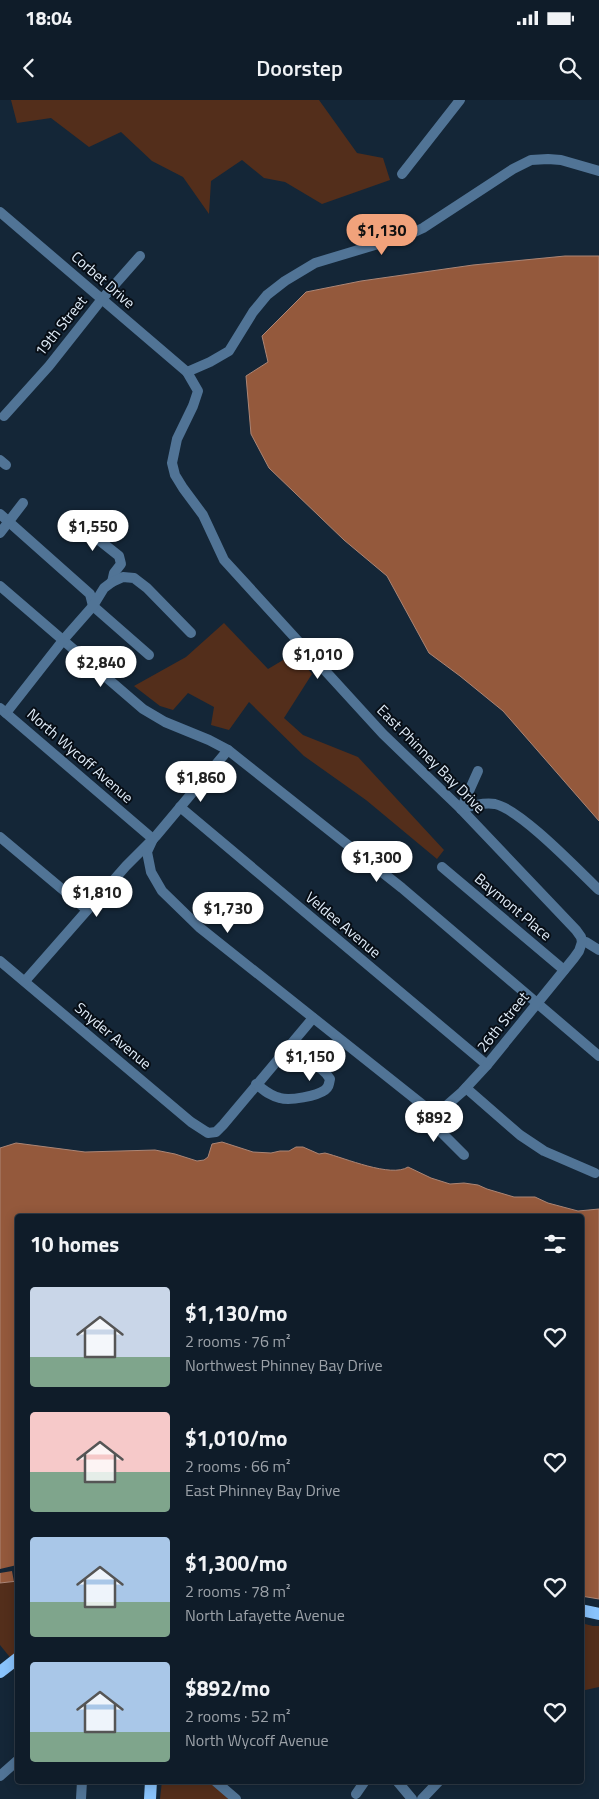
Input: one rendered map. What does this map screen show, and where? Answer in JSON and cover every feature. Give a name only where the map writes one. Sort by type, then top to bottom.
[{"type":"main road","points":[[584,1611],[599,1614]]},
{"type":"main road","points":[[0,1672],[15,1660]]},
{"type":"main road","points":[[150,1799],[151,1784]]},
{"type":"street","points":[[402,174],[460,100]]},
{"type":"street","points":[[187,372],[210,362],[228,351],[253,312],[268,295],[315,263],[408,235],[423,228],[513,168],[531,160],[561,160],[599,171]]},
{"type":"street","name":"Corbet Drive","points":[[0,212],[52,254],[102,300],[187,372]]},
{"type":"street","name":"19th Street","points":[[4,416],[140,256]]},
{"type":"street","name":"East Phinney Bay Drive","points":[[187,372],[198,392],[177,438],[172,463],[175,474],[183,488],[203,515],[224,560],[383,734],[461,809],[576,930],[582,942]]},
{"type":"street","points":[[0,533],[23,503]]},
{"type":"street","points":[[0,514],[90,594],[93,606],[149,655]]},
{"type":"street","points":[[75,521],[118,556],[121,564],[114,573],[112,582]]},
{"type":"street","points":[[3,710],[93,606],[104,588],[123,577],[134,578],[147,588],[192,633]]},
{"type":"street","points":[[0,586],[143,708],[165,722],[228,750],[402,888],[599,1056]]},
{"type":"street","name":"North Wycoff Avenue","points":[[3,710],[153,839]]},
{"type":"street","points":[[25,981],[126,866],[153,839],[228,750]]},
{"type":"street","points":[[461,809],[478,771]]},
{"type":"street","points":[[461,809],[470,806],[495,804],[519,816],[599,890]]},
{"type":"street","name":"Veldee Avenue","points":[[180,807],[487,1065]]},
{"type":"street","points":[[0,837],[87,910]]},
{"type":"street","points":[[153,839],[147,852],[151,872],[162,891],[199,927],[433,1113],[438,1113],[441,1132],[464,1155]]},
{"type":"street","name":"Baymont Place","points":[[442,867],[564,970]]},
{"type":"street","points":[[582,942],[586,942],[599,950]]},
{"type":"street","name":"26th Street","points":[[438,1113],[447,1107],[487,1065],[579,951],[582,942]]},
{"type":"street","name":"Snyder Avenue","points":[[0,961],[192,1122],[208,1133],[213,1133],[220,1129],[256,1084]]},
{"type":"street","points":[[289,1046],[305,1060],[323,1070],[330,1079],[329,1085],[324,1090],[288,1100],[272,1096],[256,1084],[313,1018]]},
{"type":"street","points":[[466,1088],[520,1134],[544,1151],[595,1173]]},
{"type":"street","points":[[0,1776],[15,1763]]},
{"type":"street","points":[[81,1799],[82,1784]]},
{"type":"street","points":[[218,1784],[236,1799]]},
{"type":"street","points":[[356,1794],[363,1784]]},
{"type":"street","points":[[400,1784],[412,1799]]},
{"type":"street","points":[[422,1799],[436,1784]]},
{"type":"shaded area","points":[[11,100],[319,100],[357,153],[383,158],[390,180],[322,204],[285,182],[264,178],[242,160],[211,181],[209,214],[183,177],[152,161],[121,132],[89,147],[51,118],[17,123]]},
{"type":"shaded area","points":[[565,256],[599,256],[599,821],[503,711],[429,653],[387,576],[344,540],[269,468],[251,434],[246,376],[268,362],[262,336],[306,292],[361,281],[473,265]]},
{"type":"shaded area","points":[[224,623],[268,669],[295,653],[312,674],[284,718],[303,735],[358,757],[444,850],[437,859],[366,800],[304,756],[249,702],[229,730],[211,725],[214,707],[188,693],[173,710],[160,706],[134,686],[186,657]]},
{"type":"shaded area","points":[[222,1142],[253,1152],[271,1153],[303,1147],[319,1154],[325,1153],[380,1169],[400,1170],[408,1167],[431,1178],[450,1184],[478,1185],[514,1197],[535,1197],[548,1203],[578,1211],[599,1209],[599,1599],[584,1596],[584,1214],[15,1214],[15,1581],[0,1583],[0,1148],[16,1143],[85,1152],[155,1150],[197,1161],[208,1157],[212,1144]]},
{"type":"shaded area","points":[[15,1581],[15,1660],[13,1661],[0,1645],[0,1583]]},
{"type":"shaded area","points":[[584,1624],[599,1626],[599,1687],[584,1690]]},
{"type":"shaded area","points":[[162,1784],[214,1784],[231,1799],[160,1799]]},
{"type":"pier","points":[[15,1565],[15,1582],[12,1571],[0,1573],[0,1569]]}]
